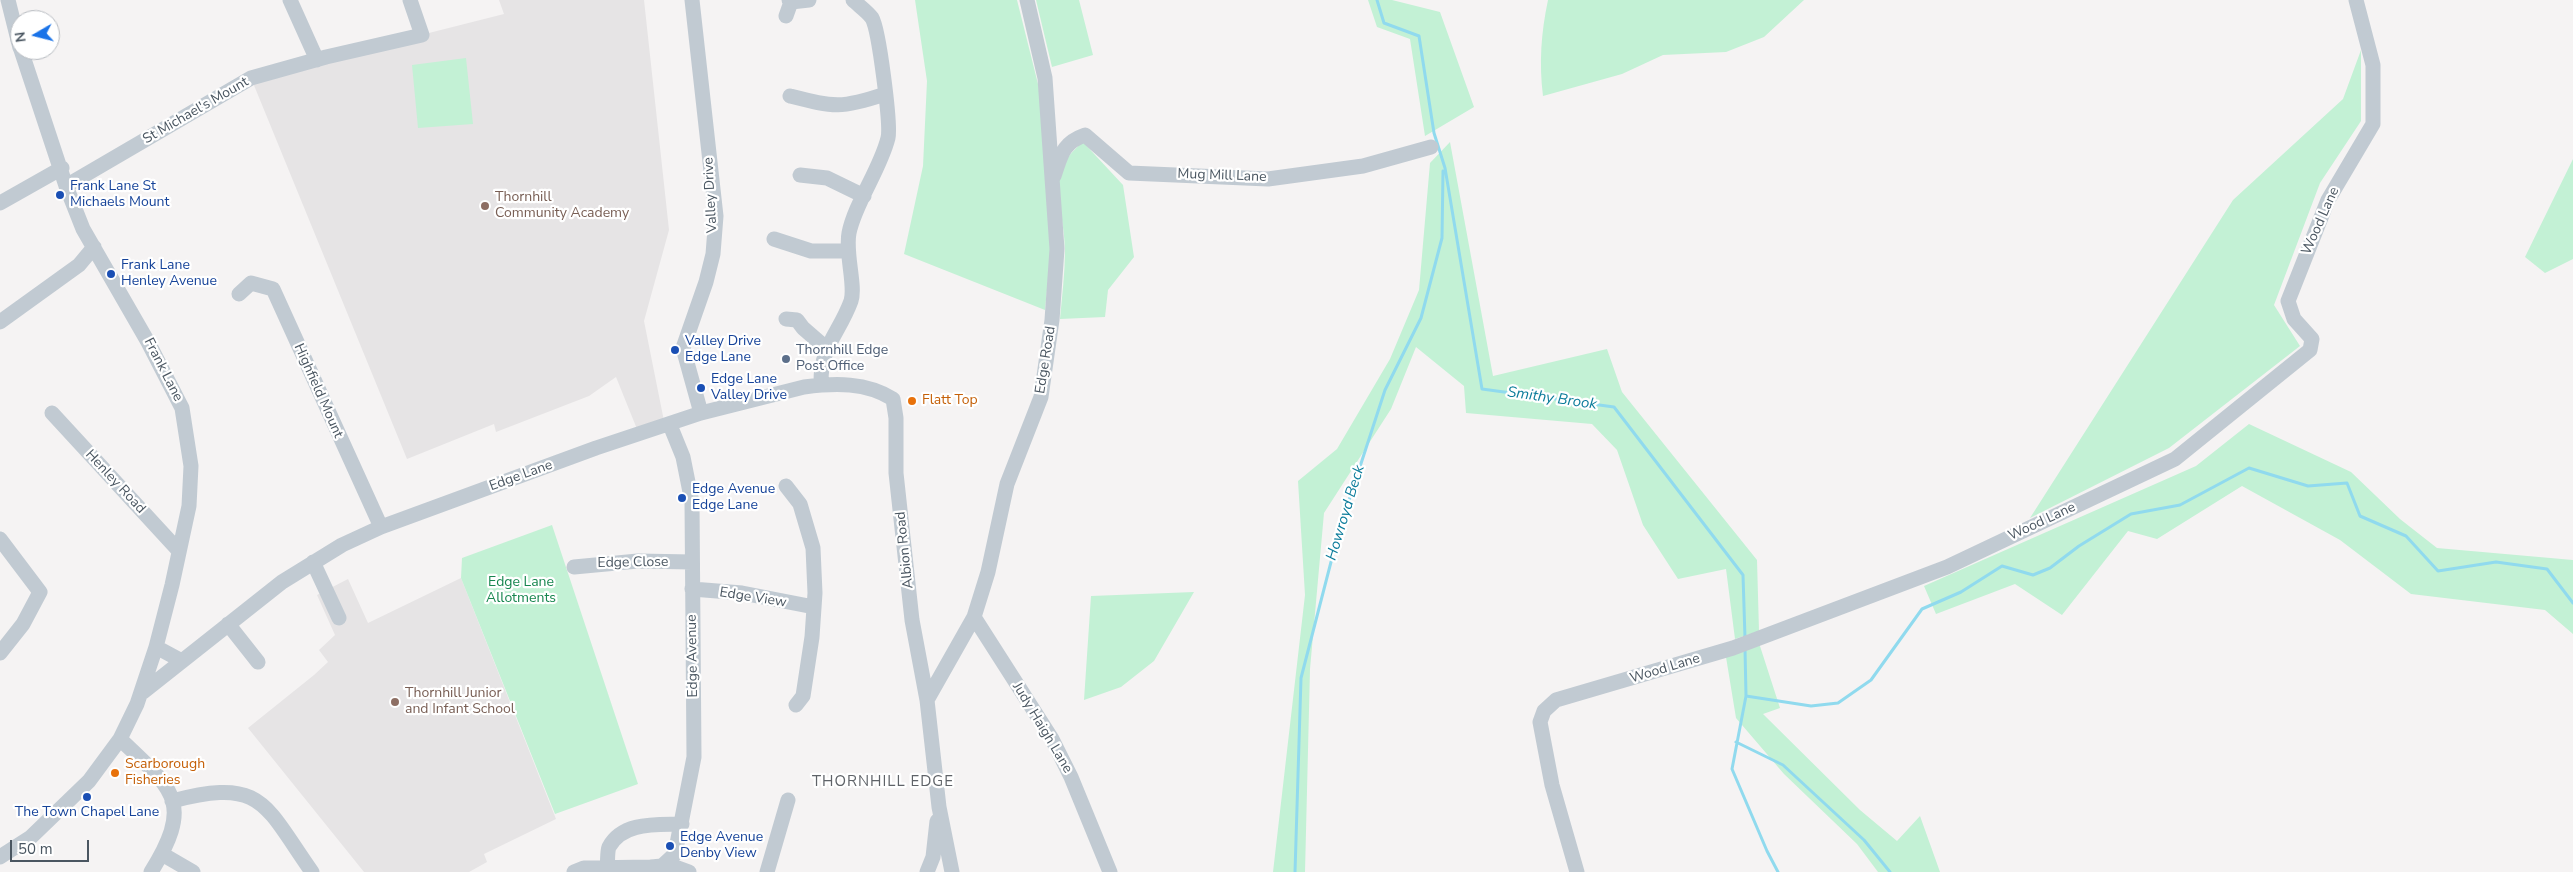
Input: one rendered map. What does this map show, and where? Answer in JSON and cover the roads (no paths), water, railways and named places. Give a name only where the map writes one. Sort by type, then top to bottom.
[{"type":"street","points":[[290,0],[317,60]]},
{"type":"street","name":"St Michael's Mount","points":[[66,186],[251,78],[422,35],[410,0]]},
{"type":"street","name":"Valley Drive","points":[[692,0],[716,216],[713,254],[706,282],[682,348],[701,414]]},
{"type":"street","points":[[789,6],[809,0]]},
{"type":"street","points":[[821,385],[820,368],[826,348],[852,299],[848,251],[849,233],[889,136],[881,56],[872,18],[853,0]]},
{"type":"street","name":"Edge Road","points":[[927,700],[974,617],[988,572],[1007,484],[1041,397],[1052,320],[1057,250],[1045,78],[1027,0]]},
{"type":"street","name":"Wood Lane","points":[[1577,872],[1552,784],[1540,722],[1544,711],[1556,700],[1733,648],[1956,563],[2175,459],[2310,350],[2312,339],[2294,319],[2288,301],[2328,200],[2373,124],[2373,65],[2356,0]]},
{"type":"street","name":"Frank Lane","points":[[0,857],[31,837],[79,791],[105,761],[120,739],[143,692],[156,647],[189,506],[191,466],[182,408],[148,342],[83,229],[66,186],[62,168],[24,60]]},
{"type":"street","points":[[790,96],[830,106],[854,105],[885,94]]},
{"type":"street","name":"Mug Mill Lane","points":[[1052,182],[1063,152],[1071,140],[1085,135],[1129,173],[1268,179],[1363,166],[1431,147]]},
{"type":"street","points":[[0,203],[62,168]]},
{"type":"street","points":[[800,175],[827,178],[864,196]]},
{"type":"street","points":[[774,239],[811,251],[848,251]]},
{"type":"street","points":[[0,322],[79,265],[94,247]]},
{"type":"street","name":"Highfield Mount","points":[[239,294],[251,283],[273,289],[381,527]]},
{"type":"street","points":[[786,320],[797,320],[803,328],[826,348]]},
{"type":"street","name":"Edge Lane","points":[[143,692],[282,582],[313,562],[381,527],[596,448],[701,414],[787,390],[821,385],[865,387],[879,390],[893,400]]},
{"type":"street","name":"Albion Road","points":[[893,400],[896,418],[896,473],[911,611],[927,700],[938,807]]},
{"type":"street","name":"Henley Road","points":[[52,413],[179,551]]},
{"type":"street","name":"Edge Avenue","points":[[667,864],[675,854],[694,757],[692,502],[683,457],[670,425]]},
{"type":"street","points":[[786,486],[793,492],[800,504],[813,548],[814,607],[803,696],[796,705]]},
{"type":"street","points":[[0,539],[40,592],[23,624],[0,653]]},
{"type":"street","name":"Edge Close","points":[[574,567],[638,561],[692,562]]},
{"type":"street","points":[[313,562],[339,618]]},
{"type":"street","name":"Edge View","points":[[692,589],[742,593],[814,607]]},
{"type":"street","name":"Judy Haigh Lane","points":[[974,617],[1052,739],[1071,777],[1110,872]]},
{"type":"street","points":[[228,624],[258,662]]},
{"type":"street","points":[[156,647],[182,661]]},
{"type":"street","points":[[120,739],[163,780],[170,790],[176,814],[162,854],[150,872]]},
{"type":"street","points":[[172,801],[203,793],[230,791],[254,797],[266,808],[312,872]]},
{"type":"street","points":[[767,872],[788,800]]},
{"type":"street","points":[[927,872],[933,857],[938,807]]},
{"type":"street","points":[[938,807],[952,872]]},
{"type":"street","points":[[607,867],[608,848],[621,835],[644,826],[682,824]]},
{"type":"street","points":[[162,854],[193,872]]},
{"type":"street","points":[[574,872],[584,868],[607,867],[650,870],[667,864],[689,872]]},
{"type":"waterway","name":"Smithy Brook","points":[[1377,0],[1384,23],[1419,36],[1434,133],[1445,168],[1482,389],[1614,407],[1743,575],[1745,638]]},
{"type":"waterway","name":"Howroyd Beck","points":[[1295,872],[1301,678],[1339,531],[1385,390],[1421,318],[1442,238],[1443,171]]},
{"type":"waterway","points":[[1746,696],[1811,706],[1838,703],[1871,680],[1922,609],[1961,592],[2002,566],[2033,575],[2050,568],[2079,546],[2131,514],[2180,505],[2249,468],[2308,486],[2347,483],[2360,516],[2406,536],[2438,571],[2496,562],[2547,569],[2573,603]]},
{"type":"waterway","name":"Smithy Brook","points":[[1745,649],[1746,696],[1732,769],[1778,872]]},
{"type":"waterway","points":[[1736,742],[1783,765],[1864,840],[1890,872]]},
{"type":"place","name":"Frank Lane St Michaels Mount","points":[[60,195]]},
{"type":"place","name":"Thornhill Community Academy","points":[[485,206]]},
{"type":"place","name":"Frank Lane Henley Avenue","points":[[111,274]]},
{"type":"place","name":"Valley Drive Edge Lane","points":[[675,350]]},
{"type":"place","name":"Thornhill Edge Post Office","points":[[786,359]]},
{"type":"place","name":"Edge Lane Valley Drive","points":[[701,388]]},
{"type":"place","name":"Flatt Top","points":[[912,401]]},
{"type":"place","name":"Edge Avenue Edge Lane","points":[[682,498]]},
{"type":"place","name":"Thornhill Junior and Infant School","points":[[395,702]]},
{"type":"place","name":"Scarborough Fisheries","points":[[115,773]]},
{"type":"place","name":"The Town Chapel Lane","points":[[87,797]]},
{"type":"place","name":"Edge Avenue Denby View","points":[[670,846]]},
{"type":"district","name":"THORNHILL EDGE","points":[[883,782]]},
{"type":"park label","name":"Edge Lane Allotments","points":[[521,592]]}]
